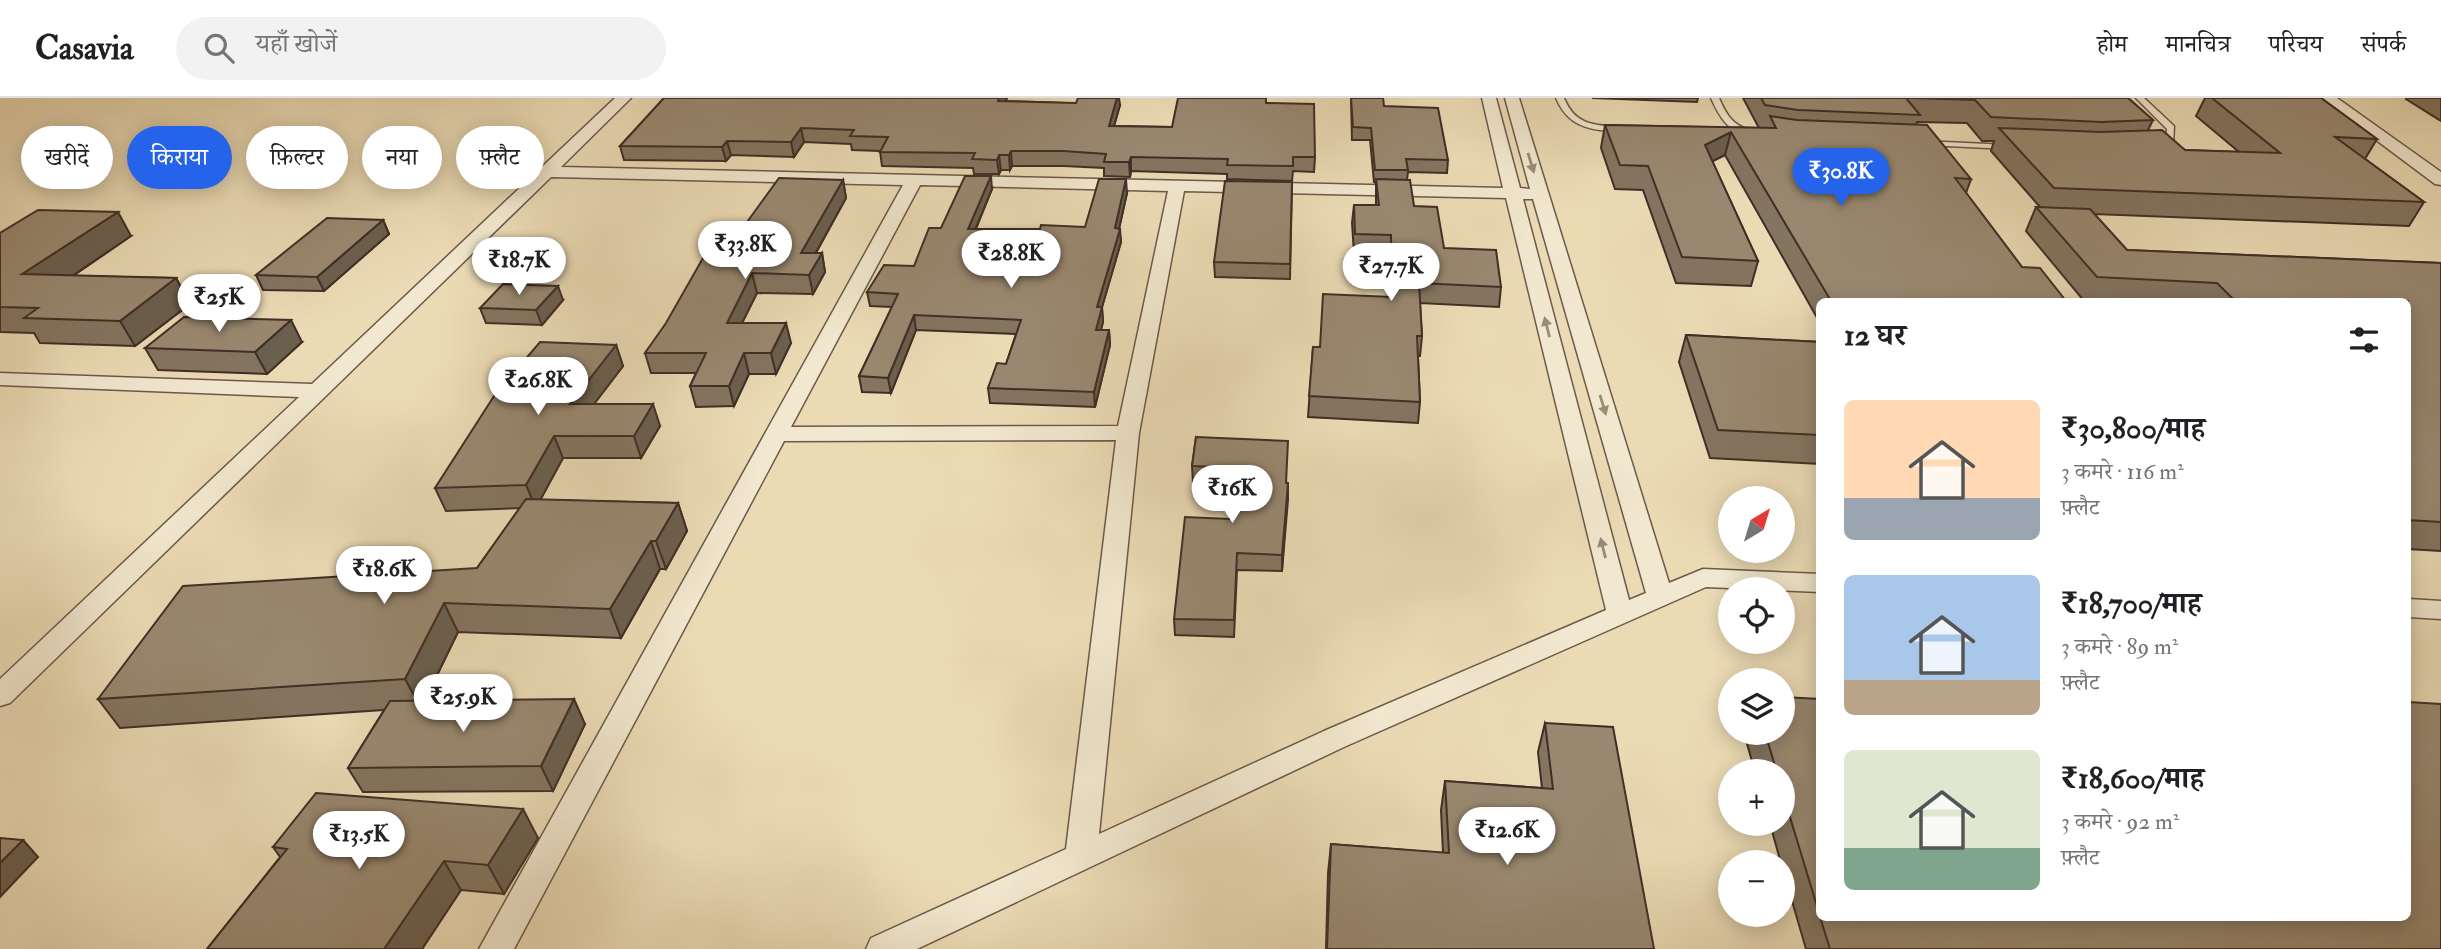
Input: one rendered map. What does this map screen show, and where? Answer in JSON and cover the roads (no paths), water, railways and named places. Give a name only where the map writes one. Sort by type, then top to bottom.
[{"type":"street","points":[[0,696],[624,98]]},
{"type":"street","points":[[1489,98],[1620,614]]},
{"type":"street","points":[[1512,98],[1660,596]]},
{"type":"street","points":[[2327,98],[2441,180]]},
{"type":"street","points":[[2417,163],[2441,165]]},
{"type":"street","points":[[547,172],[1541,194]]},
{"type":"street","points":[[496,949],[914,180]]},
{"type":"street","points":[[1081,858],[1128,433],[1177,186]]},
{"type":"street","points":[[0,379],[318,391]]},
{"type":"street","points":[[776,433],[1128,433]]},
{"type":"street","points":[[883,949],[1334,739],[1703,578],[1816,583]]},
{"type":"street","points":[[2411,608],[2441,610]]},
{"type":"lane","points":[[1560,98],[1564,111],[1572,120],[1623,129]]},
{"type":"lane","points":[[1714,98],[1726,122],[1735,129],[1751,134]]},
{"type":"lane","points":[[2140,98],[2171,128],[2170,144],[2156,148]]},
{"type":"lane","points":[[1912,143],[2022,147]]}]
